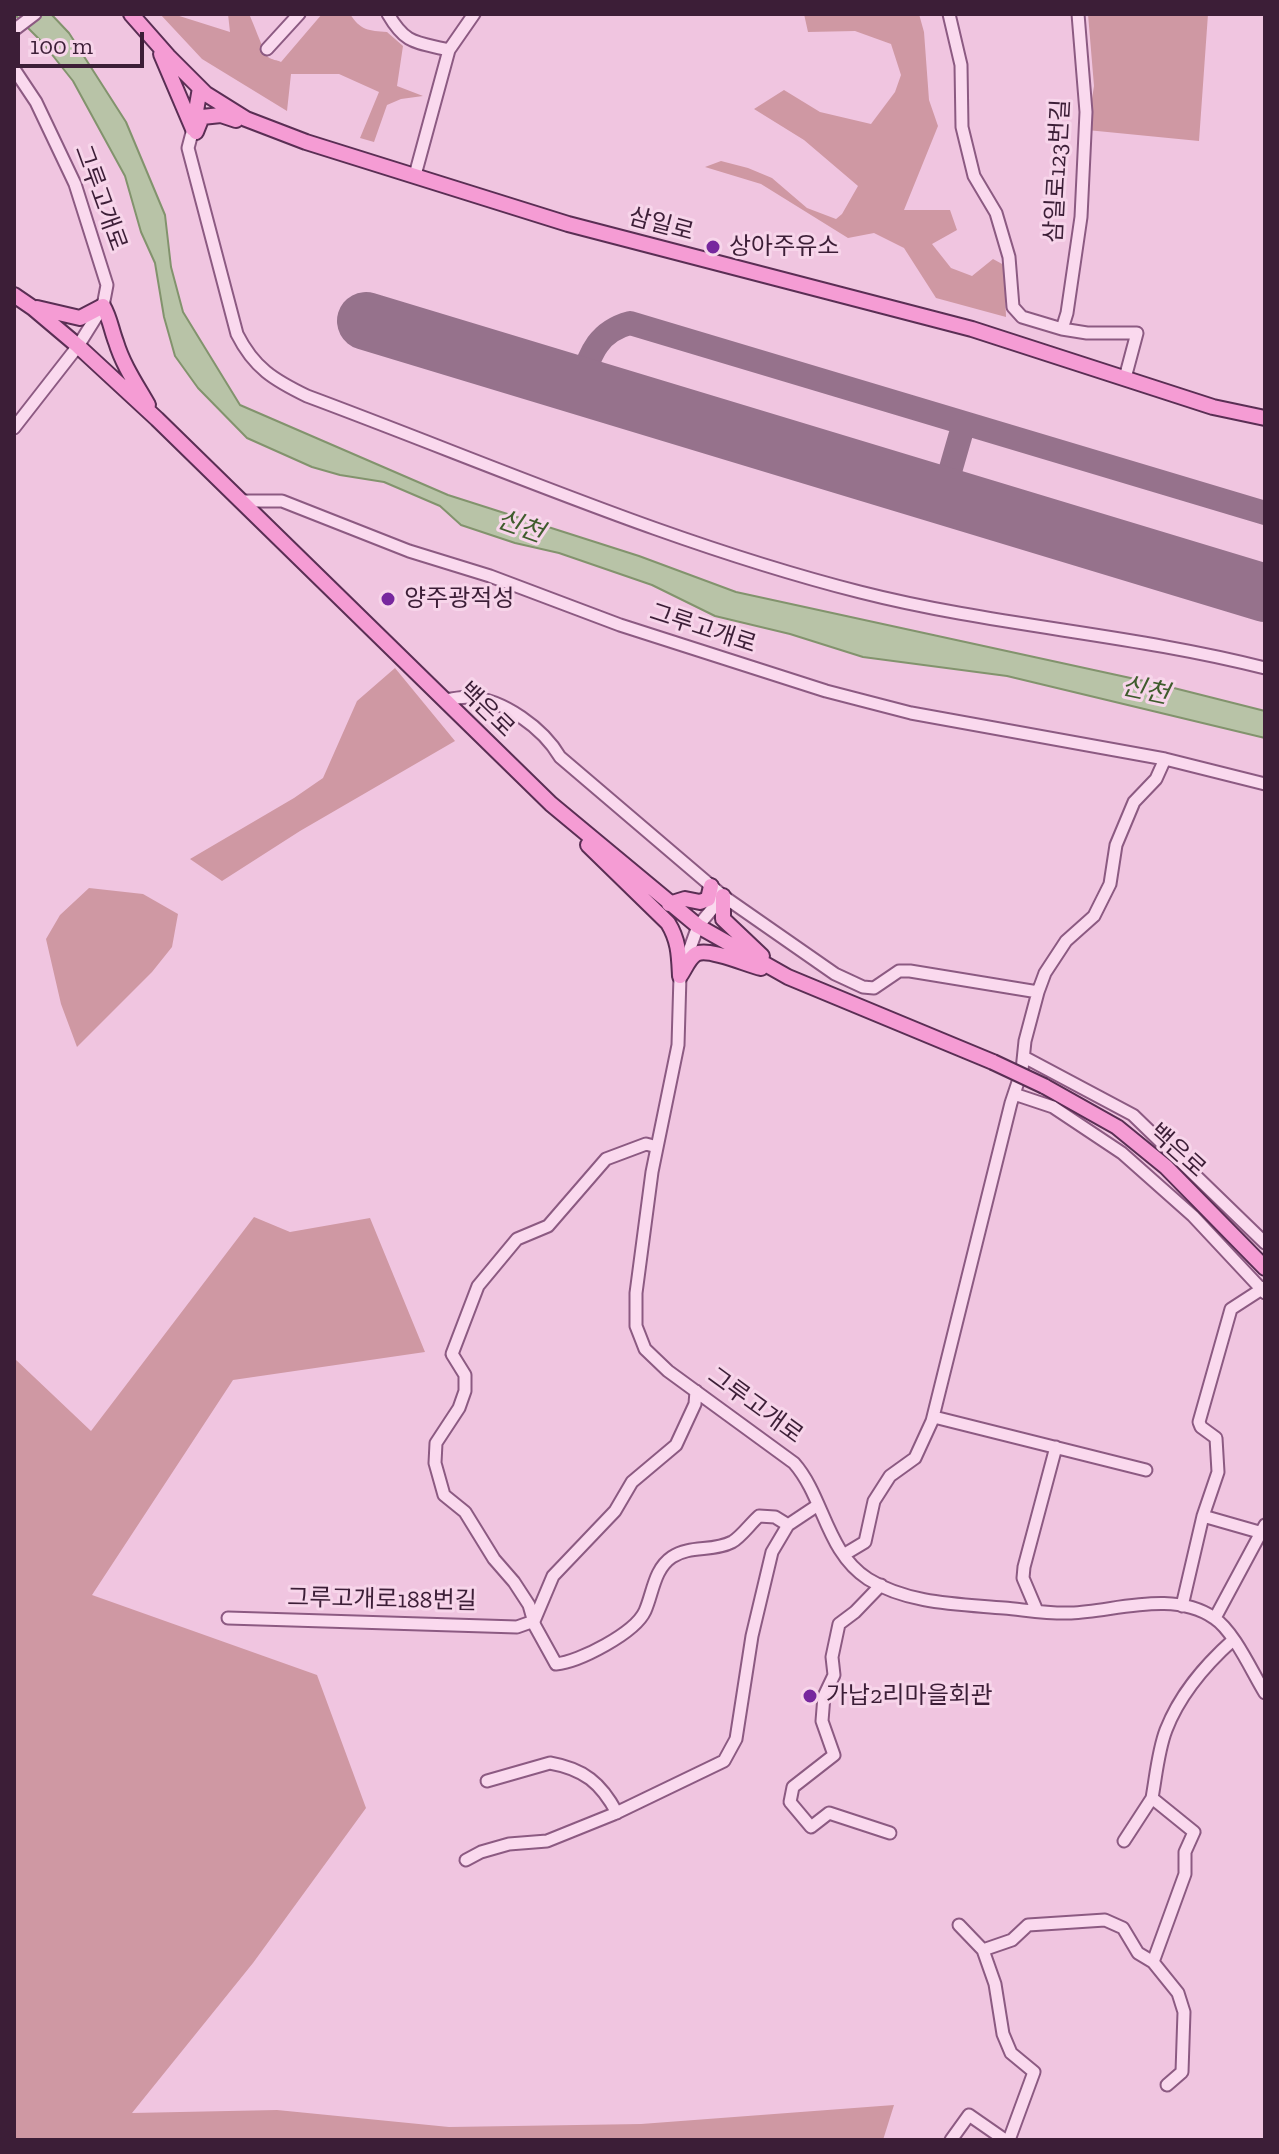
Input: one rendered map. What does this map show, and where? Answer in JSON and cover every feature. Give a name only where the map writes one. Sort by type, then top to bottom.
[{"type":"main road","name":"삼일로","points":[[131,14],[200,88],[246,119],[306,142],[568,224],[972,329],[1213,407],[1265,418]]},
{"type":"main road","points":[[158,46],[194,130]]},
{"type":"main road","points":[[194,130],[200,88]]},
{"type":"main road","points":[[194,130],[202,117],[221,115],[267,128]]},
{"type":"main road","name":"백은로","points":[[14,295],[78,346],[157,419],[551,804],[669,904],[698,926],[780,973],[993,1062],[1044,1086],[1117,1127],[1166,1167],[1265,1268]]},
{"type":"main road","points":[[33,308],[80,318],[103,306],[127,369],[157,419]]},
{"type":"main road","points":[[551,804],[599,858],[668,923],[679,949],[680,976]]},
{"type":"main road","points":[[669,904],[685,899],[700,902],[717,891],[723,919],[780,973]]},
{"type":"main road","points":[[680,976],[693,956],[700,952],[780,973]]},
{"type":"street","points":[[14,30],[35,14]]},
{"type":"street","points":[[267,49],[299,14]]},
{"type":"street","points":[[388,14],[400,34],[407,39],[449,50]]},
{"type":"street","points":[[415,175],[449,50],[474,14]]},
{"type":"street","points":[[949,14],[961,65],[962,127],[974,176],[996,213],[1009,257],[1013,307],[1022,317],[1062,329],[1087,333],[1137,333],[1125,378]]},
{"type":"street","name":"삼일로123번길","points":[[1062,329],[1081,217],[1086,112],[1078,14]]},
{"type":"street","name":"그루고개로","points":[[14,69],[36,102],[75,184],[107,285],[103,306]]},
{"type":"street","points":[[194,130],[188,148],[237,334],[245,350],[270,378],[307,396],[651,527],[816,580],[927,606],[1135,641],[1265,668]]},
{"type":"street","points":[[14,428],[78,346],[103,306]]},
{"type":"street","name":"그루고개로","points":[[241,501],[282,501],[409,551],[490,576],[620,625],[826,691],[911,713],[1165,759],[1265,784]]},
{"type":"street","points":[[444,700],[473,697],[494,704],[529,723],[560,757],[717,891],[835,974],[863,987],[874,988],[899,971],[910,971],[1038,992]]},
{"type":"street","points":[[845,1554],[865,1542],[874,1501],[890,1476],[915,1458],[934,1417],[1022,1070],[1025,1041],[1045,973],[1066,941],[1094,916],[1110,884],[1116,845],[1134,802],[1156,779],[1165,759]]},
{"type":"street","points":[[698,926],[717,891]]},
{"type":"street","name":"그루고개로","points":[[698,926],[680,976],[678,1045],[657,1147],[636,1293],[636,1326],[645,1349],[794,1463],[809,1480],[834,1541],[866,1577],[881,1585],[921,1599],[1037,1611],[1070,1613],[1156,1603],[1182,1606],[1215,1618]]},
{"type":"street","points":[[1024,1057],[1133,1115],[1265,1243]]},
{"type":"street","points":[[1014,1094],[1053,1107],[1122,1153],[1193,1216],[1264,1290],[1231,1309],[1199,1422],[1216,1438],[1218,1472],[1203,1516],[1182,1606]]},
{"type":"street","name":"그루고개로188번길","points":[[657,1147],[646,1144],[606,1159],[548,1226],[517,1239],[478,1286],[465,1313],[452,1354],[465,1375],[465,1391],[459,1408],[436,1443],[435,1463],[444,1495],[465,1512],[494,1559],[514,1582],[529,1605],[556,1664],[568,1663],[591,1653],[634,1624],[644,1613],[654,1580],[670,1558],[687,1550],[733,1542],[759,1516],[775,1517],[788,1525]]},
{"type":"street","points":[[534,1621],[553,1576],[615,1511],[632,1482],[676,1445],[695,1404],[696,1391]]},
{"type":"street","points":[[934,1417],[1146,1470]]},
{"type":"street","points":[[1037,1611],[1023,1578],[1024,1567],[1056,1447]]},
{"type":"street","points":[[466,1860],[509,1844],[547,1841],[617,1813],[724,1761],[736,1739],[752,1636],[772,1552],[788,1525],[818,1505]]},
{"type":"street","points":[[1203,1516],[1262,1528],[1215,1618],[1233,1640],[1265,1693]]},
{"type":"street","points":[[881,1585],[839,1624],[832,1657],[834,1675],[824,1696],[822,1721],[834,1755],[793,1787],[790,1802],[811,1827],[829,1813],[890,1833]]},
{"type":"street","name":"그루고개로188번길","points":[[228,1618],[517,1627],[534,1621]]},
{"type":"street","points":[[1124,1841],[1152,1798],[1165,1731],[1188,1687],[1209,1661],[1233,1640]]},
{"type":"street","points":[[487,1781],[550,1763],[560,1765],[599,1784],[617,1813]]},
{"type":"street","points":[[1152,1798],[1194,1832],[1185,1852],[1185,1874],[1153,1962]]},
{"type":"street","points":[[983,1950],[1012,1940],[1028,1925],[1105,1920],[1123,1928],[1138,1953],[1153,1962],[1178,1993],[1184,2012],[1182,2072],[1167,2085]]},
{"type":"street","points":[[951,2140],[969,2115],[1007,2140],[1034,2072],[1011,2053],[1003,2034],[995,1984],[983,1950],[959,1925]]},
{"type":"shaded area","points":[[160,14],[173,14],[230,32],[228,14],[249,14],[266,55],[281,62],[322,14],[350,14],[361,26],[387,32],[403,46],[397,86],[423,96],[401,99],[387,105],[374,142],[360,138],[379,92],[339,74],[291,74],[287,111],[202,59]]},
{"type":"shaded area","points":[[804,14],[919,14],[924,32],[929,100],[938,126],[904,210],[950,210],[957,230],[932,244],[951,268],[972,276],[993,259],[1004,265],[1006,317],[936,298],[904,248],[874,233],[848,238],[761,184],[705,167],[721,161],[748,168],[772,178],[807,208],[836,219],[842,214],[858,186],[804,140],[754,109],[784,90],[820,112],[871,124],[895,92],[901,75],[891,44],[855,31],[808,32]]},
{"type":"shaded area","points":[[1088,14],[1208,14],[1199,141],[1087,130],[1094,86]]},
{"type":"shaded area","points":[[395,668],[455,741],[300,831],[222,881],[190,859],[323,778],[357,701]]},
{"type":"shaded area","points":[[89,888],[143,894],[178,914],[172,947],[152,972],[77,1047],[61,1004],[46,939],[60,915]]},
{"type":"shaded area","points":[[254,1217],[290,1232],[370,1218],[425,1352],[233,1380],[92,1595],[317,1675],[366,1808],[253,1963],[132,2113],[277,2110],[449,2127],[641,2124],[894,2105],[883,2140],[14,2140],[14,1358],[91,1431]]},
{"type":"water","name":"신천","points":[[14,14],[51,14],[69,33],[126,122],[165,215],[171,267],[183,312],[240,405],[448,495],[639,556],[736,592],[1158,684],[1265,711],[1265,738],[1007,676],[863,657],[790,634],[715,616],[652,585],[559,553],[515,543],[461,525],[440,506],[384,482],[312,467],[247,438],[198,388],[175,356],[164,317],[155,263],[141,232],[125,176],[73,81],[42,42]]},
{"type":"taxiway","points":[[579,386],[591,355],[602,339],[609,332],[630,323],[1265,513]]},
{"type":"taxiway","points":[[943,496],[964,423]]},
{"type":"runway","points":[[366,321],[1265,593]]},
{"type":"place","name":"상아주유소","points":[[713,247]]},
{"type":"place","name":"양주광적성","points":[[388,599]]},
{"type":"place","name":"가납2리마을회관","points":[[810,1696]]}]
